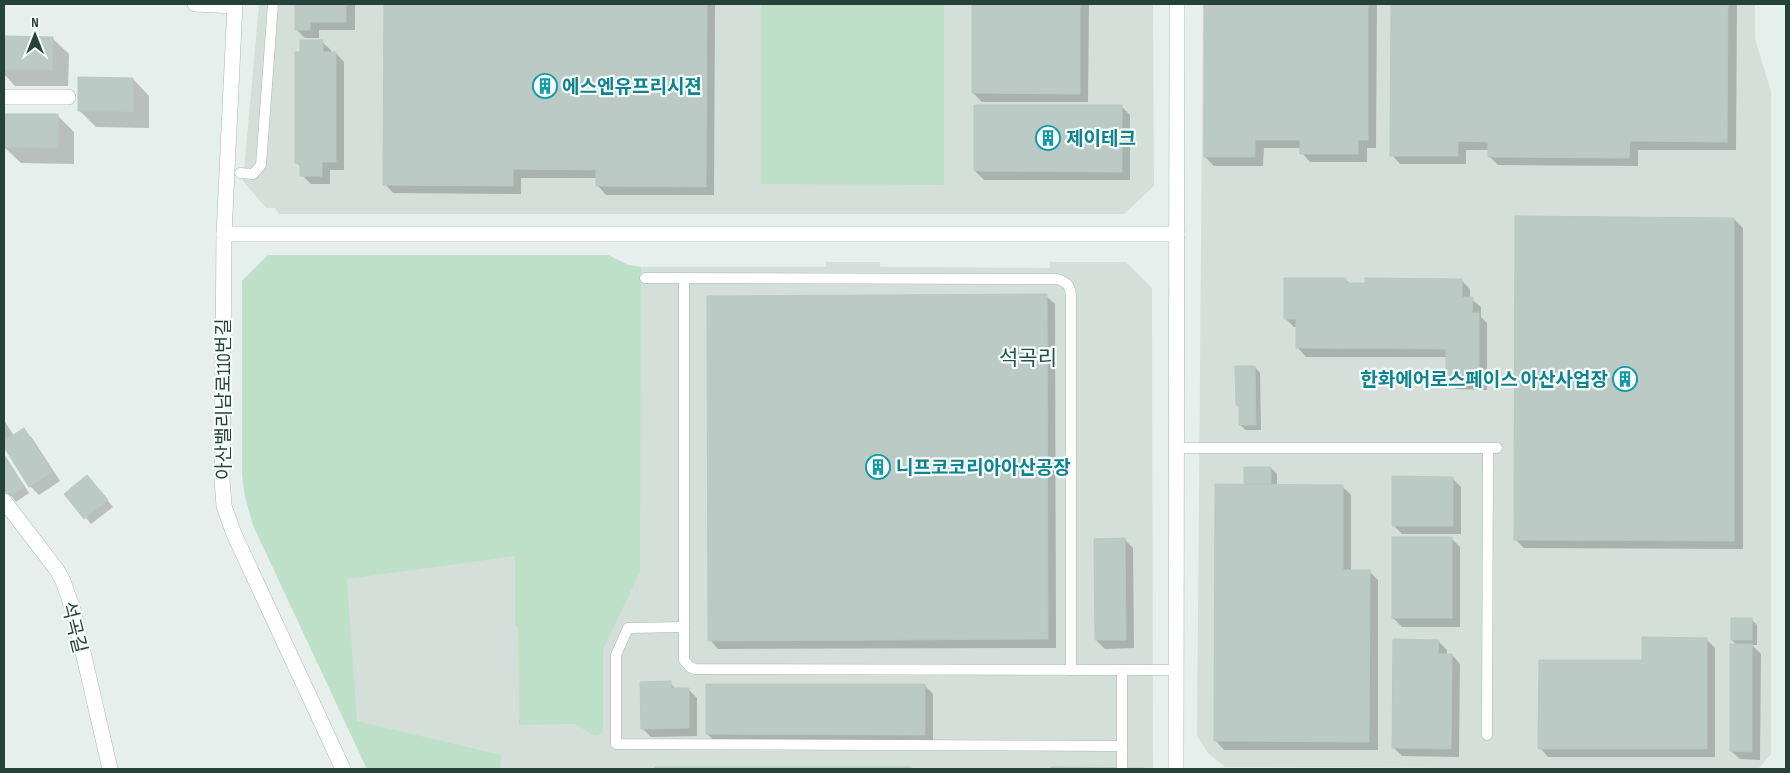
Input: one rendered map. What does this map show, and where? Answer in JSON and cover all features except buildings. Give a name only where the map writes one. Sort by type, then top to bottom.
[{"type":"street","points":[[195,4],[235,5]]},
{"type":"street","points":[[1176,4],[1176,769]]},
{"type":"street","name":"아산밸리남로110번길","points":[[235,5],[224,234],[222,479],[224,506],[234,534],[343,769]]},
{"type":"street","points":[[4,97],[68,97]]},
{"type":"street","points":[[224,234],[1176,234]]},
{"type":"street","name":"석곡길","points":[[4,502],[57,570],[63,581],[74,613],[110,769]]},
{"type":"lane","points":[[240,173],[253,174],[261,165],[273,4]]},
{"type":"lane","points":[[646,278],[1057,279],[1066,282],[1071,288],[1071,670]]},
{"type":"lane","points":[[684,278],[684,660],[690,667],[695,669],[1176,670]]},
{"type":"lane","points":[[1176,448],[1493,448],[1488,735]]},
{"type":"lane","points":[[684,627],[628,628],[616,655],[616,744],[1122,746]]},
{"type":"lane","points":[[1122,670],[1122,768]]},
{"type":"shaded area","points":[[259,4],[1153,4],[1154,186],[1124,214],[279,214],[275,208],[266,208],[243,181]]},
{"type":"shaded area","points":[[1203,4],[1755,4],[1755,39],[1771,91],[1771,754],[1758,769],[1225,767],[1208,753],[1197,736]]},
{"type":"shaded area","points":[[268,255],[608,255],[628,265],[641,267],[826,267],[826,262],[880,262],[880,267],[1050,268],[1050,262],[1126,262],[1152,288],[1153,769],[367,769],[253,525],[245,496],[242,474],[242,281]]},
{"type":"green space","points":[[761,4],[944,4],[944,185],[761,184]]},
{"type":"green space","points":[[268,255],[608,255],[628,265],[641,267],[640,572],[603,650],[603,731],[599,735],[595,736],[575,724],[519,725],[518,627],[515,627],[515,556],[347,579],[357,721],[501,755],[500,769],[367,769],[253,525],[245,496],[242,474],[242,281]]},
{"type":"place","name":"에스엔유프리시젼","points":[[545,86]]},
{"type":"place","name":"제이테크","points":[[1048,138]]},
{"type":"place","name":"한화에어로스페이스 아산사업장","points":[[1625,379]]},
{"type":"place","name":"니프코코리아아산공장","points":[[878,467]]},
{"type":"district","name":"석곡리","points":[[1028,358]]}]
